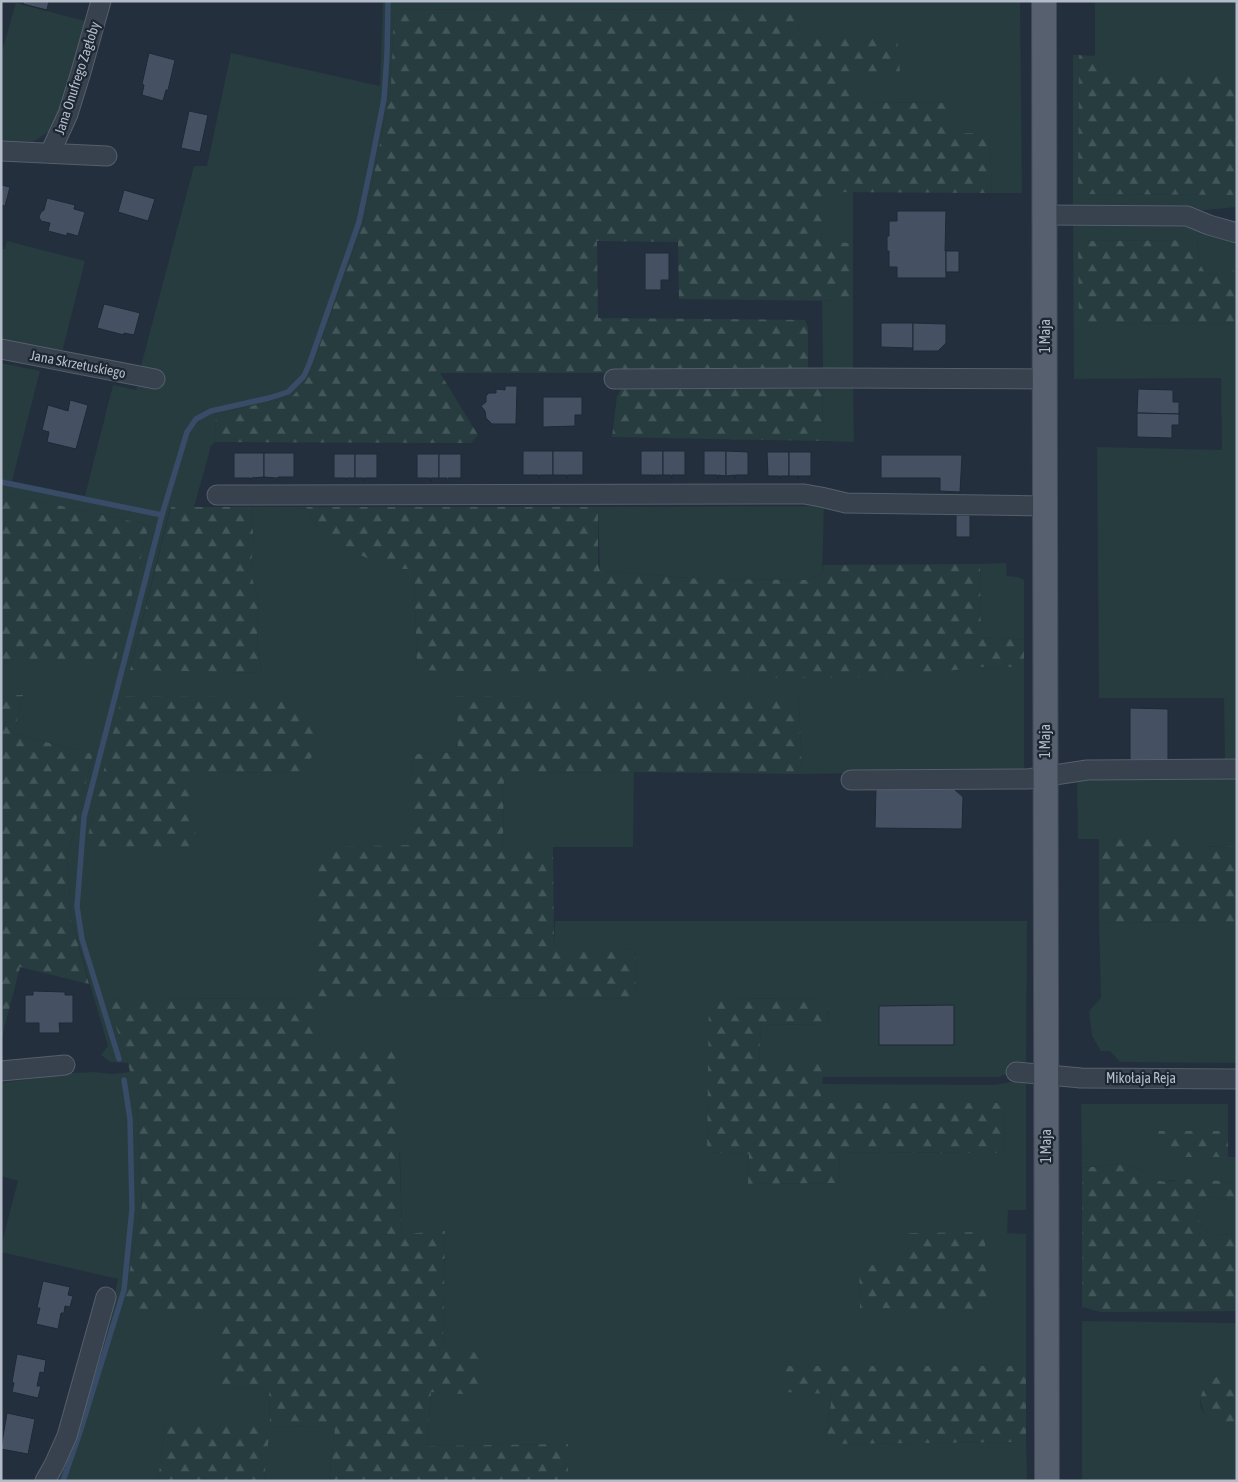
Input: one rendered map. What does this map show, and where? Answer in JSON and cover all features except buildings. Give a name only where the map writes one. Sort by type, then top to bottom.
[{"type":"main road","name":"1 Maja","points":[[1044,1],[1047,1481]]},
{"type":"street","name":"Jana Onufrego Zagłoby","points":[[50,154],[68,114],[101,1]]},
{"type":"street","points":[[1,151],[107,156]]},
{"type":"street","points":[[1045,216],[1187,216],[1237,233]]},
{"type":"street","name":"Jana Skrzetuskiego","points":[[1,349],[155,379]]},
{"type":"street","points":[[614,380],[1045,379]]},
{"type":"street","points":[[217,495],[804,494],[821,496],[846,503],[1045,506]]},
{"type":"street","points":[[851,780],[1028,779],[1087,770],[1237,769]]},
{"type":"street","points":[[1,1071],[65,1065]]},
{"type":"street","name":"Mikołaja Reja","points":[[1016,1072],[1080,1078],[1237,1079]]},
{"type":"street","points":[[45,1481],[67,1436],[106,1297]]},
{"type":"green space","points":[[383,1],[1020,1],[1022,193],[992,193],[989,134],[951,133],[951,103],[850,102],[849,73],[897,37],[800,37],[798,10],[394,10],[391,86],[366,216],[311,373],[292,397],[216,414],[215,442],[211,446],[194,507],[170,508],[130,669],[262,673],[257,646],[258,598],[250,571],[254,541],[250,507],[306,507],[316,525],[391,569],[414,568],[417,669],[1024,667],[1024,771],[802,774],[799,699],[458,752],[414,754],[412,773],[412,845],[316,999],[636,998],[635,950],[554,947],[555,921],[1027,921],[1026,1063],[1013,1064],[1012,1072],[998,1077],[823,1077],[823,1061],[759,1061],[761,1024],[827,1025],[828,999],[710,998],[707,1152],[749,1154],[748,1184],[840,1183],[839,1152],[1004,1153],[1005,1103],[821,1103],[822,1084],[995,1085],[1026,1082],[1026,1210],[1008,1210],[1007,1233],[1026,1234],[1026,1366],[782,1366],[782,1391],[832,1394],[826,1444],[1026,1442],[1027,1481],[570,1481],[568,1477],[568,1444],[427,1446],[431,1392],[482,1349],[443,1349],[445,1232],[402,1235],[400,1153],[316,1048],[315,999],[108,999],[128,1063],[110,1062],[101,1055],[108,1046],[71,919],[67,858],[93,754],[14,734],[23,695],[1,695],[1,659],[116,659],[149,525],[1,493],[1,363],[40,371],[12,481],[85,496],[113,385],[136,390],[194,166],[207,166],[231,53],[380,86]],"holes":[[[104,772],[305,772],[193,773],[85,848]],[[859,1265],[907,1265],[860,1308]]]},
{"type":"green space","points":[[1095,1],[1237,1],[1237,76],[1115,76],[1095,56]]},
{"type":"green space","points":[[16,3],[89,22],[54,128],[33,142],[22,145],[1,144],[1,55]]},
{"type":"green space","points":[[394,10],[799,10],[800,37],[897,37],[900,73],[850,73],[850,102],[951,103],[951,133],[989,133],[992,193],[823,192],[821,242],[853,243],[853,301],[679,299],[678,242],[597,241],[598,318],[805,320],[808,327],[808,373],[440,373],[478,435],[471,443],[215,442],[216,414],[292,397],[311,373],[366,216],[391,86]]},
{"type":"green space","points":[[1073,55],[1079,55],[1078,194],[1237,195],[1237,207],[1194,211],[1073,209]]},
{"type":"green space","points":[[1079,55],[1095,56],[1115,76],[1237,76],[1237,195],[1078,194]]},
{"type":"green space","points":[[822,191],[853,192],[853,243],[821,243]]},
{"type":"green space","points":[[1160,220],[1237,236],[1237,269],[1221,274],[1204,273],[1199,262],[1197,240],[1079,241],[1079,324],[1237,323],[1237,760],[1225,760],[1224,698],[1099,698],[1097,447],[1222,450],[1221,378],[1074,379],[1073,223]]},
{"type":"green space","points":[[1197,240],[1199,262],[1205,273],[1221,274],[1237,269],[1237,323],[1079,324],[1078,241]]},
{"type":"green space","points":[[7,241],[85,261],[62,352],[1,341],[1,249],[5,249]]},
{"type":"green space","points":[[822,301],[853,301],[853,373],[823,372]]},
{"type":"green space","points":[[628,384],[822,384],[823,441],[612,437],[617,397],[621,389]]},
{"type":"green space","points":[[822,384],[853,384],[854,442],[823,441]]},
{"type":"green space","points":[[1,493],[149,525],[116,660],[1,659]]},
{"type":"green space","points":[[824,506],[822,574],[809,580],[702,579],[600,571],[598,507]]},
{"type":"green space","points":[[171,507],[250,507],[254,541],[250,571],[258,598],[257,646],[262,673],[130,670]]},
{"type":"green space","points":[[306,507],[598,507],[598,565],[600,571],[702,579],[809,580],[822,574],[823,565],[980,564],[981,637],[1024,640],[1024,667],[982,667],[892,677],[788,678],[417,670],[414,569],[391,569],[343,547],[316,525]]},
{"type":"green space","points":[[1006,563],[1007,576],[1018,577],[1024,580],[1024,640],[981,637],[980,564]]},
{"type":"green space","points":[[1,695],[23,695],[14,734],[93,754],[67,858],[71,919],[89,984],[20,967],[1,1040]]},
{"type":"green space","points":[[122,696],[297,697],[313,725],[316,747],[305,772],[193,773],[196,847],[85,848]]},
{"type":"green space","points":[[457,696],[799,699],[802,774],[504,773],[503,847],[553,847],[554,946],[635,950],[636,998],[316,999],[316,847],[412,845],[412,773],[414,754],[458,752]]},
{"type":"green space","points":[[634,772],[633,847],[503,847],[504,773]]},
{"type":"green space","points":[[1077,777],[1237,778],[1237,846],[1197,847],[1183,839],[1078,839]]},
{"type":"green space","points":[[1099,839],[1183,839],[1197,847],[1237,846],[1237,923],[1099,922]]},
{"type":"green space","points":[[1099,922],[1237,923],[1237,1063],[1120,1062],[1110,1051],[1101,1051],[1092,1036],[1089,1011],[1101,998]]},
{"type":"green space","points":[[709,998],[828,999],[827,1025],[761,1024],[759,1060],[824,1061],[821,1103],[1005,1103],[1004,1153],[839,1152],[840,1183],[748,1184],[749,1154],[707,1152]]},
{"type":"green space","points":[[107,999],[316,999],[316,1048],[396,1050],[402,1234],[445,1231],[443,1349],[483,1349],[477,1395],[431,1392],[427,1446],[568,1444],[568,1477],[570,1481],[329,1481],[335,1427],[270,1426],[269,1388],[221,1389],[222,1311],[122,1311],[142,1205],[137,1101],[128,1063]]},
{"type":"green space","points":[[94,1072],[113,1074],[131,1072],[137,1101],[142,1205],[122,1311],[223,1311],[221,1389],[269,1388],[270,1426],[335,1427],[329,1481],[264,1481],[269,1426],[165,1426],[158,1480],[164,1481],[57,1481],[112,1307],[118,1279],[1,1252],[18,1181],[1,1176],[1,1083]]},
{"type":"green space","points":[[1081,1104],[1228,1104],[1228,1131],[1159,1131],[1167,1157],[1237,1157],[1237,1185],[1221,1181],[1170,1180],[1166,1182],[1148,1179],[1141,1170],[1124,1164],[1082,1168]]},
{"type":"green space","points":[[1159,1131],[1228,1131],[1228,1157],[1166,1157],[1157,1142]]},
{"type":"green space","points":[[1124,1164],[1141,1170],[1148,1179],[1166,1182],[1184,1179],[1221,1181],[1237,1185],[1237,1202],[1207,1196],[1199,1206],[1198,1215],[1199,1220],[1209,1234],[1237,1235],[1237,1311],[1101,1312],[1082,1307],[1082,1168]]},
{"type":"green space","points":[[1207,1196],[1237,1202],[1237,1235],[1209,1234],[1205,1229],[1199,1220],[1198,1210],[1199,1205]]},
{"type":"green space","points":[[985,1232],[987,1309],[860,1308],[859,1265],[907,1265],[908,1233]]},
{"type":"green space","points":[[1082,1321],[1237,1323],[1237,1377],[1216,1377],[1200,1400],[1201,1408],[1211,1422],[1237,1422],[1237,1481],[1082,1481]]},
{"type":"green space","points":[[782,1366],[1026,1366],[1026,1442],[826,1444],[832,1394],[782,1392]]},
{"type":"green space","points":[[1216,1377],[1237,1377],[1237,1422],[1211,1422],[1206,1416],[1201,1404],[1202,1393]]},
{"type":"green space","points":[[165,1426],[270,1426],[264,1481],[158,1480]]},
{"type":"waterway","points":[[119,1059],[82,939],[77,907],[84,817],[162,515],[187,432],[196,419],[211,411],[288,392],[304,376],[310,362],[359,222],[384,99],[388,1]]},
{"type":"waterway","points":[[1,482],[162,515]]},
{"type":"waterway","points":[[63,1481],[124,1290],[132,1209],[130,1119],[124,1080]]}]
